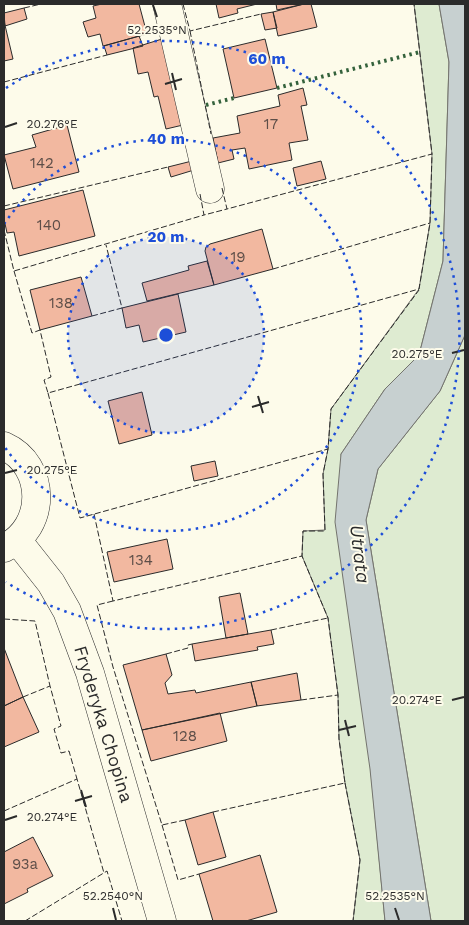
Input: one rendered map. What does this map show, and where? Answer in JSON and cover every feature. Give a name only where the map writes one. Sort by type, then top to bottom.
[{"type":"main road","points":[[167,4],[210,188]]},
{"type":"main road","points":[[4,446],[20,456],[29,466],[37,492],[36,506],[26,530],[10,544]]},
{"type":"main road","name":"Fryderyka Chopina","points":[[10,544],[51,583],[67,611],[90,673],[162,921]]},
{"type":"green space","points":[[414,4],[439,4],[449,62],[443,261],[419,355],[385,389],[341,454],[385,921],[353,921],[360,860],[345,783],[339,739],[338,695],[328,618],[302,556],[303,531],[325,530],[323,474],[328,449],[331,409],[419,289],[430,223],[432,154]]},
{"type":"green space","points":[[465,335],[465,921],[431,921],[366,520],[378,469],[440,391]]},
{"type":"water","name":"Utrata","points":[[439,4],[465,4],[465,335],[440,391],[378,469],[366,520],[431,921],[385,921],[370,769],[335,522],[341,454],[385,389],[419,355],[443,261],[449,62]]},
{"type":"building","points":[[102,4],[139,4],[147,34],[103,46],[100,34],[88,37],[83,22],[96,18],[93,6]]},
{"type":"building","points":[[216,4],[257,4],[237,9],[238,13],[219,18]]},
{"type":"building","points":[[276,4],[304,4],[277,10]]},
{"type":"building","points":[[311,4],[317,27],[278,36],[273,12]]},
{"type":"building","points":[[24,8],[27,19],[5,26],[4,13]]},
{"type":"building","points":[[273,12],[277,28],[265,30],[261,14]]},
{"type":"building","points":[[4,21],[13,59],[4,61]]},
{"type":"building","points":[[139,36],[143,46],[107,55],[104,46]]},
{"type":"building","points":[[162,39],[183,125],[166,129],[158,96],[154,97],[148,72],[138,74],[133,48]]},
{"type":"building","points":[[265,39],[277,88],[234,98],[223,49]]},
{"type":"building","points":[[303,88],[307,105],[301,106],[308,140],[289,143],[292,160],[249,169],[245,148],[232,150],[234,159],[218,163],[213,138],[240,133],[237,116],[280,106],[278,95]]},
{"type":"building","points":[[67,125],[79,172],[13,189],[4,155],[36,147],[32,135]]},
{"type":"building","points":[[192,161],[194,170],[171,177],[168,167]]},
{"type":"building","points":[[321,161],[326,179],[297,186],[293,168]]},
{"type":"building","points":[[83,190],[95,236],[19,256],[14,232],[7,233],[4,210]]},
{"type":"building","points":[[262,229],[273,269],[214,285],[205,251],[206,247],[210,244]]},
{"type":"building","points":[[207,261],[214,285],[147,301],[142,283],[189,270],[188,266]]},
{"type":"building","points":[[81,277],[92,316],[40,330],[30,290]]},
{"type":"building","points":[[178,294],[186,332],[143,342],[139,325],[126,328],[122,308]]},
{"type":"building","points":[[142,392],[152,435],[119,444],[108,401]]},
{"type":"building","points":[[215,461],[218,476],[194,481],[191,466]]},
{"type":"building","points":[[167,539],[173,569],[114,582],[107,552]]},
{"type":"building","points":[[240,593],[248,634],[226,638],[219,597]]},
{"type":"building","points":[[271,630],[274,644],[257,647],[258,650],[195,661],[192,644]]},
{"type":"building","points":[[4,648],[23,697],[4,706]]},
{"type":"building","points":[[166,654],[172,675],[165,683],[168,694],[195,690],[196,693],[251,682],[257,706],[142,730],[123,665]]},
{"type":"building","points":[[297,673],[301,700],[257,706],[251,682]]},
{"type":"building","points":[[23,697],[39,732],[4,747],[4,706]]},
{"type":"building","points":[[220,713],[227,741],[151,761],[142,730]]},
{"type":"building","points":[[213,812],[226,857],[198,865],[185,820]]},
{"type":"building","points":[[33,837],[53,876],[27,889],[28,892],[4,904],[4,852]]},
{"type":"building","points":[[260,855],[277,912],[246,921],[213,921],[199,874]]},
{"type":"hedge","points":[[277,88],[420,52]]},
{"type":"hedge","points":[[206,105],[234,98]]},
{"type":"fence","points":[[24,8],[41,4]]},
{"type":"fence","points":[[183,4],[190,31],[261,14]]},
{"type":"fence","points":[[222,188],[227,209],[432,154],[414,4]]},
{"type":"fence","points":[[190,31],[211,134]]},
{"type":"fence","points":[[4,82],[107,55]]},
{"type":"fence","points":[[14,271],[32,333],[40,330],[51,377],[44,380],[48,393],[419,289],[430,223],[432,154]]},
{"type":"fence","points":[[4,206],[168,167]]},
{"type":"fence","points":[[200,194],[204,215],[227,209]]},
{"type":"fence","points":[[4,230],[14,271],[204,215]]},
{"type":"fence","points":[[273,269],[430,223]]},
{"type":"fence","points":[[92,316],[122,308],[106,245]]},
{"type":"fence","points":[[48,393],[80,518],[328,449],[331,409],[419,290]]},
{"type":"fence","points":[[94,514],[113,601],[302,556],[303,531],[325,531],[323,474],[328,449]]},
{"type":"fence","points":[[213,812],[345,783],[339,739],[338,695],[328,618],[302,556]]},
{"type":"fence","points":[[113,601],[97,605],[113,667],[162,825],[185,820]]},
{"type":"fence","points":[[271,630],[328,618]]},
{"type":"fence","points":[[4,619],[35,621],[50,686]]},
{"type":"fence","points":[[166,654],[188,648],[188,645],[192,644]]},
{"type":"fence","points":[[23,697],[50,686],[61,726],[54,729],[61,753],[69,751],[77,779]]},
{"type":"fence","points":[[301,700],[338,695]]},
{"type":"fence","points":[[4,811],[77,779],[104,873]]},
{"type":"fence","points":[[345,783],[360,860],[353,921]]},
{"type":"fence","points":[[162,825],[178,880],[199,874]]},
{"type":"fence","points":[[25,921],[107,871],[122,921]]}]
